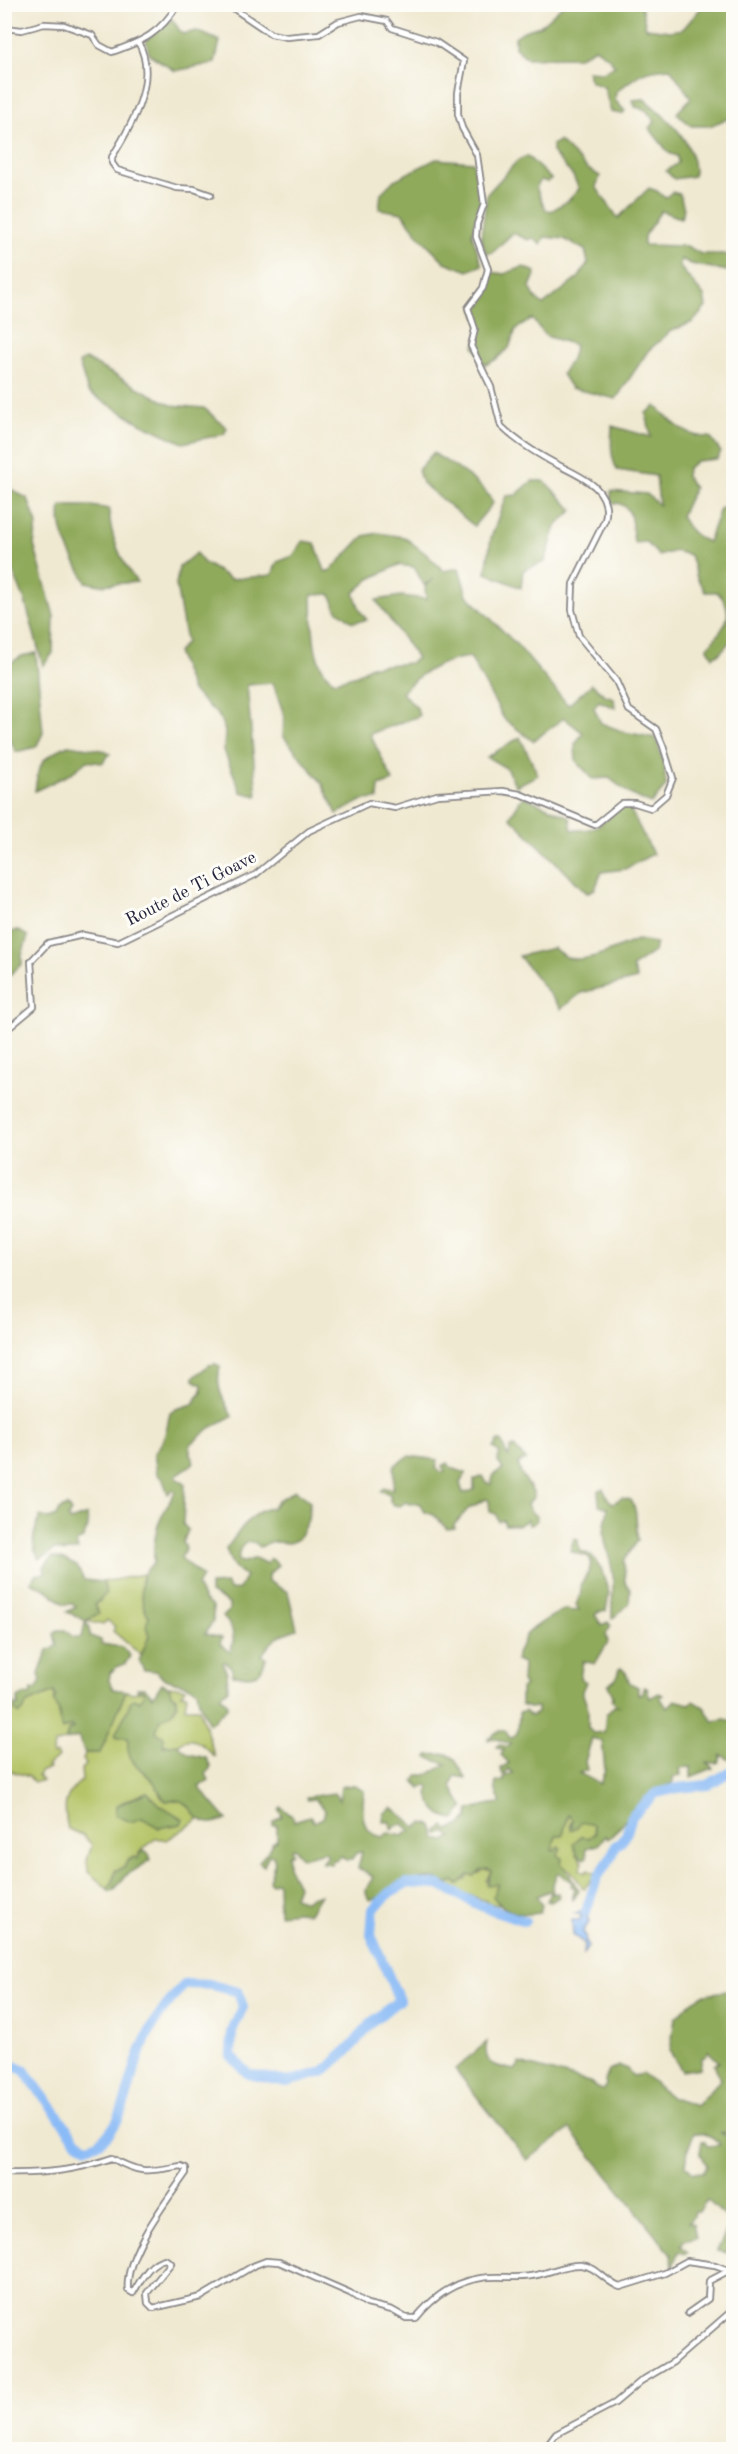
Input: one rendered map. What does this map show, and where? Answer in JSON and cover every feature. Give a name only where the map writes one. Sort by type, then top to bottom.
[{"type":"street","points":[[4,28],[22,30],[44,24],[64,25],[92,35],[106,50],[112,52],[160,30],[178,4]]},
{"type":"street","name":"Route de Ti Goave","points":[[4,1032],[34,1007],[32,961],[48,943],[83,935],[118,942],[255,875],[309,831],[369,803],[396,808],[437,795],[503,791],[520,794],[595,825],[622,802],[635,802],[651,807],[666,795],[673,778],[656,729],[630,710],[616,681],[579,636],[572,610],[573,584],[605,520],[606,504],[591,481],[547,459],[501,426],[491,387],[471,346],[475,329],[468,308],[483,288],[488,269],[476,237],[477,224],[484,204],[477,155],[472,142],[462,128],[458,114],[458,93],[464,61],[436,42],[392,28],[387,21],[361,16],[338,22],[319,34],[286,37],[271,34],[227,4]]},
{"type":"street","points":[[138,42],[144,53],[146,73],[142,98],[112,157],[112,163],[117,170],[177,188],[194,189],[211,195]]},
{"type":"street","points":[[4,2173],[58,2172],[86,2168],[112,2158],[131,2170],[142,2171],[181,2166],[186,2168],[186,2173],[134,2256],[127,2280],[128,2290],[133,2293],[148,2270],[158,2260],[165,2259],[171,2263],[147,2293],[148,2303],[153,2308],[201,2297],[253,2266],[266,2262],[279,2262],[350,2293],[367,2304],[392,2310],[406,2318],[416,2318],[429,2302],[444,2291],[482,2277],[509,2279],[582,2265],[595,2270],[613,2285],[620,2287],[665,2273],[687,2261],[715,2265],[731,2272]]},
{"type":"street","points":[[688,2313],[708,2299],[709,2281],[731,2272]]},
{"type":"street","points":[[544,2450],[556,2434],[615,2403],[640,2381],[673,2362],[734,2309]]},
{"type":"green space","points":[[564,4],[641,5],[646,28],[670,31],[683,29],[701,8],[733,8],[733,123],[726,119],[710,126],[691,126],[677,113],[691,98],[670,68],[645,72],[616,92],[615,100],[625,111],[622,114],[611,112],[604,87],[591,82],[587,71],[603,72],[615,66],[609,58],[595,48],[579,57],[527,58],[515,48],[515,37],[524,31],[540,26]]},
{"type":"green space","points":[[172,19],[182,34],[197,31],[220,41],[215,63],[175,71],[149,54],[146,40]]},
{"type":"green space","points":[[644,99],[671,123],[686,142],[691,152],[694,176],[674,179],[666,171],[678,163],[677,156],[669,153],[649,128],[655,122],[646,110],[635,107],[633,100]]},
{"type":"green space","points":[[559,141],[588,169],[600,176],[596,187],[618,218],[649,188],[665,198],[672,192],[680,194],[684,209],[681,218],[661,211],[644,236],[644,245],[687,246],[701,254],[724,254],[733,257],[733,272],[691,264],[681,259],[680,267],[704,296],[706,307],[693,322],[671,331],[648,351],[616,399],[571,388],[562,374],[571,359],[575,345],[546,336],[532,319],[516,329],[509,348],[485,365],[474,346],[481,330],[474,308],[490,286],[492,272],[504,274],[523,267],[536,272],[530,287],[536,299],[543,305],[579,277],[588,263],[585,250],[564,239],[545,237],[541,244],[533,238],[528,240],[513,233],[493,252],[486,254],[481,236],[487,194],[517,161],[527,156],[551,179],[547,182],[541,180],[536,187],[545,209],[551,211],[568,201],[579,189],[573,176],[552,152],[552,145]]},
{"type":"green space","points":[[436,159],[473,162],[481,198],[472,234],[482,265],[468,271],[445,262],[420,237],[402,213],[379,209],[381,193],[394,180]]},
{"type":"green space","points":[[85,359],[171,405],[204,408],[227,428],[224,434],[183,443],[140,423],[88,392],[79,363]]},
{"type":"green space","points":[[656,406],[687,432],[701,437],[710,437],[721,452],[717,459],[696,461],[687,469],[686,476],[694,488],[681,516],[689,528],[695,535],[708,542],[720,509],[733,501],[733,567],[730,570],[733,575],[733,638],[720,653],[713,657],[707,647],[719,634],[726,621],[727,607],[723,600],[717,592],[705,592],[697,578],[690,555],[675,551],[659,556],[646,542],[634,543],[628,510],[619,503],[611,503],[611,491],[647,494],[659,505],[656,476],[617,470],[611,443],[612,426],[651,437],[646,413]]},
{"type":"green space","points":[[433,453],[467,475],[483,489],[493,503],[474,526],[422,483],[418,470]]},
{"type":"green space","points":[[532,481],[544,481],[573,510],[556,526],[545,562],[523,570],[521,588],[486,573],[491,538],[506,496],[516,495]]},
{"type":"green space","points":[[4,485],[28,499],[37,524],[34,545],[54,616],[53,653],[43,666],[25,601],[5,552]]},
{"type":"green space","points":[[61,506],[91,506],[109,509],[117,547],[137,582],[100,585],[86,582],[71,555],[64,536],[60,516]]},
{"type":"green space","points":[[378,533],[404,537],[444,571],[459,568],[467,595],[518,646],[568,705],[592,684],[605,695],[614,698],[615,708],[599,701],[594,708],[601,723],[624,732],[656,738],[664,764],[666,786],[651,804],[630,794],[609,778],[593,779],[576,761],[575,744],[583,733],[564,718],[533,741],[504,719],[470,657],[432,668],[402,693],[417,708],[419,716],[370,734],[393,781],[379,786],[378,799],[363,800],[337,814],[322,783],[283,736],[284,715],[273,683],[247,685],[257,796],[241,792],[224,751],[225,731],[219,716],[192,691],[177,653],[186,642],[176,585],[179,567],[196,553],[204,563],[231,579],[272,575],[277,562],[293,556],[303,541],[315,543],[325,571],[329,572],[364,536]],"holes":[[[398,565],[414,567],[424,585],[434,579],[425,586],[426,599],[401,596],[376,600],[417,658],[410,663],[371,666],[357,675],[335,681],[327,675],[317,655],[314,643],[312,595],[330,594],[337,610],[353,622],[367,620],[361,612],[354,593],[370,579]]]},
{"type":"green space","points":[[36,653],[43,733],[36,747],[16,752],[5,730],[5,666],[22,656]]},
{"type":"green space","points":[[520,737],[538,775],[516,786],[506,768],[487,757]]},
{"type":"green space","points":[[68,745],[102,750],[110,754],[102,763],[87,761],[70,774],[35,791],[38,773],[43,762]]},
{"type":"green space","points":[[523,796],[570,817],[572,830],[590,829],[597,826],[627,803],[653,854],[625,869],[602,872],[595,889],[587,893],[510,817]]},
{"type":"green space","points":[[17,930],[28,936],[22,955],[22,964],[5,979],[5,935]]},
{"type":"green space","points":[[637,940],[656,943],[654,952],[632,967],[637,979],[581,993],[561,1009],[519,956],[553,948],[567,957],[585,958],[603,954]]},
{"type":"green space","points":[[216,1364],[220,1367],[218,1381],[221,1393],[232,1416],[210,1428],[190,1445],[190,1454],[194,1463],[176,1478],[185,1484],[183,1524],[188,1530],[183,1543],[186,1548],[181,1558],[202,1577],[197,1586],[204,1600],[213,1607],[213,1621],[205,1634],[222,1638],[220,1644],[230,1652],[233,1633],[223,1617],[229,1611],[229,1604],[210,1593],[210,1585],[227,1584],[229,1590],[239,1589],[246,1576],[233,1565],[226,1549],[251,1518],[257,1513],[272,1508],[279,1500],[295,1490],[310,1501],[308,1520],[298,1539],[290,1543],[274,1542],[260,1547],[248,1542],[239,1551],[239,1561],[245,1562],[255,1558],[267,1564],[269,1559],[272,1559],[278,1565],[268,1575],[268,1581],[288,1592],[297,1629],[281,1635],[269,1645],[262,1655],[266,1658],[264,1665],[255,1675],[233,1675],[231,1667],[223,1663],[227,1673],[228,1689],[220,1696],[227,1703],[227,1708],[209,1724],[199,1702],[197,1690],[166,1679],[155,1671],[144,1670],[139,1661],[149,1636],[146,1626],[149,1616],[144,1607],[142,1578],[154,1562],[158,1525],[175,1492],[172,1490],[168,1494],[163,1480],[157,1474],[154,1453],[163,1439],[170,1413],[193,1404],[202,1391],[202,1385],[194,1380],[194,1377],[209,1365]]},
{"type":"green space","points":[[498,1441],[501,1441],[507,1455],[509,1456],[510,1449],[514,1447],[526,1460],[518,1463],[521,1473],[534,1494],[527,1504],[536,1516],[537,1520],[533,1524],[529,1525],[527,1520],[520,1525],[505,1525],[503,1520],[498,1521],[496,1514],[490,1512],[489,1501],[486,1499],[468,1509],[454,1525],[455,1528],[447,1529],[434,1515],[425,1512],[419,1503],[406,1502],[400,1506],[394,1505],[390,1501],[390,1494],[381,1491],[384,1488],[393,1489],[394,1466],[409,1456],[438,1460],[436,1468],[439,1472],[445,1472],[442,1466],[448,1463],[451,1468],[466,1473],[460,1483],[463,1493],[474,1490],[474,1480],[483,1476],[487,1483],[491,1484],[494,1474],[503,1469],[498,1462],[499,1452],[493,1448]]},
{"type":"green space","points":[[603,1489],[613,1503],[622,1498],[631,1500],[636,1514],[638,1540],[624,1561],[625,1582],[630,1589],[629,1604],[612,1619],[613,1576],[604,1532],[608,1508],[599,1505],[598,1490]]},
{"type":"green space","points":[[67,1506],[71,1512],[68,1517],[70,1521],[87,1515],[88,1527],[83,1539],[76,1542],[78,1550],[65,1552],[54,1549],[40,1559],[33,1543],[40,1516],[49,1519]]},
{"type":"green space","points":[[574,1538],[578,1540],[579,1550],[592,1556],[601,1568],[609,1593],[606,1611],[595,1615],[602,1625],[608,1622],[611,1626],[606,1634],[608,1642],[595,1664],[583,1661],[580,1678],[586,1682],[582,1691],[588,1709],[588,1728],[593,1733],[604,1732],[606,1715],[614,1706],[618,1706],[612,1701],[613,1696],[608,1685],[616,1679],[621,1668],[630,1683],[638,1687],[638,1694],[643,1693],[644,1687],[647,1688],[650,1698],[659,1693],[663,1695],[660,1697],[667,1708],[675,1700],[689,1704],[694,1701],[704,1707],[713,1721],[725,1719],[733,1721],[733,1758],[730,1760],[721,1755],[717,1763],[707,1763],[713,1768],[691,1777],[691,1767],[680,1768],[681,1775],[673,1777],[673,1783],[656,1791],[641,1802],[612,1836],[608,1839],[605,1836],[598,1845],[586,1848],[587,1857],[584,1859],[577,1854],[573,1844],[581,1836],[589,1838],[595,1833],[594,1825],[581,1822],[577,1828],[571,1830],[573,1819],[568,1815],[563,1835],[556,1835],[552,1850],[554,1851],[559,1846],[561,1848],[557,1855],[562,1858],[561,1864],[579,1891],[572,1901],[575,1888],[571,1886],[572,1882],[558,1873],[552,1885],[553,1894],[558,1893],[559,1897],[551,1902],[547,1901],[551,1893],[549,1891],[537,1896],[542,1905],[540,1913],[513,1912],[497,1902],[493,1896],[498,1884],[487,1885],[491,1871],[488,1869],[481,1870],[474,1876],[468,1875],[458,1885],[455,1881],[443,1884],[437,1880],[424,1878],[386,1894],[383,1896],[386,1900],[383,1903],[377,1898],[370,1900],[366,1891],[373,1877],[358,1868],[362,1852],[356,1853],[352,1860],[346,1860],[341,1856],[337,1860],[332,1860],[332,1864],[322,1863],[328,1856],[325,1852],[302,1858],[294,1848],[288,1855],[288,1866],[298,1886],[294,1897],[305,1901],[320,1895],[309,1913],[279,1914],[278,1884],[270,1883],[269,1880],[275,1862],[273,1855],[268,1856],[264,1866],[259,1862],[271,1848],[272,1843],[277,1840],[277,1825],[273,1825],[273,1822],[282,1816],[279,1810],[281,1807],[293,1817],[294,1821],[310,1816],[314,1822],[323,1818],[325,1811],[315,1799],[307,1800],[306,1797],[334,1793],[339,1800],[341,1787],[353,1785],[364,1791],[365,1825],[374,1834],[382,1837],[388,1833],[403,1836],[406,1832],[412,1832],[403,1824],[396,1825],[393,1830],[390,1822],[383,1822],[384,1814],[392,1807],[416,1827],[423,1823],[432,1825],[436,1839],[445,1841],[452,1837],[447,1833],[438,1834],[437,1831],[444,1826],[447,1830],[461,1825],[469,1818],[469,1810],[501,1803],[495,1788],[496,1782],[504,1781],[504,1777],[513,1773],[508,1769],[505,1775],[502,1774],[501,1768],[509,1763],[501,1755],[504,1750],[496,1747],[499,1744],[508,1747],[511,1744],[493,1738],[488,1740],[488,1738],[502,1731],[506,1731],[509,1738],[514,1737],[518,1731],[519,1713],[525,1711],[531,1716],[537,1713],[537,1707],[529,1708],[521,1705],[521,1689],[525,1686],[522,1682],[523,1663],[516,1660],[516,1654],[525,1637],[538,1625],[563,1610],[579,1610],[576,1605],[581,1593],[580,1586],[589,1572],[591,1562],[589,1557],[570,1551]],"holes":[[[592,1738],[602,1741],[605,1770],[600,1784],[579,1773],[587,1770],[585,1762]]]},
{"type":"green space","points":[[52,1557],[77,1566],[84,1580],[103,1582],[106,1594],[94,1605],[99,1613],[86,1621],[67,1612],[76,1607],[72,1604],[64,1604],[47,1590],[31,1582],[35,1575],[45,1573],[44,1567]]},
{"type":"green space","points":[[144,1574],[143,1602],[149,1616],[150,1635],[141,1655],[113,1631],[115,1627],[107,1620],[103,1625],[86,1621],[99,1613],[94,1605],[100,1601],[105,1588],[103,1582]]},
{"type":"green space","points":[[85,1623],[89,1626],[90,1636],[101,1640],[101,1644],[122,1647],[130,1656],[125,1664],[110,1673],[109,1681],[113,1689],[126,1691],[100,1753],[85,1753],[78,1737],[66,1740],[68,1731],[73,1728],[71,1726],[62,1730],[60,1714],[54,1701],[56,1696],[54,1692],[27,1703],[19,1714],[14,1710],[15,1706],[18,1706],[18,1698],[23,1695],[30,1696],[31,1690],[36,1690],[41,1681],[39,1674],[48,1650],[57,1646],[54,1634],[58,1630],[65,1630],[73,1637],[82,1637]]},
{"type":"green space","points":[[162,1683],[170,1688],[176,1697],[176,1705],[167,1716],[160,1719],[156,1732],[164,1737],[163,1746],[177,1744],[189,1754],[206,1758],[211,1767],[206,1774],[209,1780],[199,1787],[227,1820],[209,1823],[198,1817],[182,1801],[166,1801],[156,1785],[132,1760],[129,1754],[128,1738],[115,1737],[130,1702],[134,1699],[140,1701],[144,1694],[137,1688],[145,1688],[153,1697]]},
{"type":"green space","points":[[169,1686],[185,1688],[181,1695],[183,1693],[187,1695],[185,1708],[199,1708],[215,1757],[193,1740],[183,1741],[178,1745],[162,1745],[164,1737],[157,1734],[155,1730],[159,1720],[174,1710],[177,1703],[177,1697],[172,1694]]},
{"type":"green space","points":[[142,1690],[144,1694],[140,1701],[129,1705],[128,1712],[115,1735],[116,1738],[128,1738],[133,1762],[155,1783],[161,1797],[166,1801],[178,1800],[186,1804],[199,1819],[167,1840],[156,1838],[139,1853],[137,1859],[134,1857],[127,1861],[124,1868],[115,1870],[113,1882],[107,1888],[88,1872],[87,1860],[92,1845],[83,1835],[68,1829],[65,1808],[71,1791],[82,1780],[81,1769],[86,1765],[83,1760],[85,1753],[100,1753],[126,1691],[133,1693]],"holes":[[[147,1792],[160,1805],[160,1828],[121,1803]]]},
{"type":"green space","points":[[54,1692],[60,1718],[73,1728],[68,1731],[66,1740],[55,1744],[52,1752],[53,1755],[57,1753],[59,1757],[47,1766],[49,1768],[40,1772],[38,1776],[42,1781],[34,1782],[29,1777],[5,1769],[5,1705],[12,1703],[15,1706],[14,1710],[23,1711],[27,1703]]},
{"type":"green space","points":[[447,1754],[454,1758],[466,1778],[455,1776],[451,1786],[464,1807],[455,1819],[439,1813],[429,1799],[427,1785],[421,1788],[414,1781],[418,1775],[427,1775],[447,1764],[427,1758],[428,1755]]},
{"type":"green space","points":[[147,1792],[160,1805],[183,1819],[181,1824],[159,1828],[142,1818],[131,1822],[115,1815],[116,1806]]},
{"type":"green space","points":[[569,1815],[573,1819],[570,1827],[577,1828],[581,1822],[594,1824],[595,1833],[589,1838],[581,1836],[577,1854],[583,1862],[580,1870],[585,1873],[588,1870],[596,1874],[584,1889],[571,1871],[560,1864],[562,1860],[557,1855],[560,1850],[557,1848],[552,1850],[556,1834],[559,1835],[564,1829]]},
{"type":"green space","points":[[142,1850],[149,1854],[151,1860],[125,1876],[114,1890],[109,1891],[107,1888],[113,1882],[115,1871],[124,1868],[127,1861],[134,1857],[137,1859]]},
{"type":"green space","points":[[485,1869],[491,1871],[486,1881],[498,1884],[494,1893],[499,1905],[488,1904],[446,1883],[465,1880],[468,1876]]},
{"type":"green space","points":[[733,1986],[733,2134],[720,2132],[733,2137],[733,2254],[717,2251],[731,2222],[707,2200],[699,2211],[695,2211],[694,2216],[688,2222],[693,2224],[696,2237],[684,2240],[680,2246],[688,2252],[686,2254],[678,2252],[672,2269],[671,2254],[570,2129],[527,2160],[455,2069],[487,2042],[486,2050],[489,2060],[502,2067],[515,2070],[520,2063],[589,2082],[603,2090],[609,2071],[619,2066],[627,2069],[633,2076],[643,2074],[672,2098],[696,2106],[721,2079],[714,2065],[719,2062],[708,2051],[702,2058],[700,2068],[682,2071],[670,2052],[675,2018],[693,2001],[705,1994],[728,1991]],"holes":[[[694,2133],[710,2136],[719,2145],[707,2146],[702,2141],[700,2152],[707,2166],[703,2172],[693,2173],[686,2166],[688,2149]]]},
{"type":"water","points":[[586,1911],[589,1923],[583,1930],[588,1947],[583,1954],[584,1943],[573,1935],[572,1920],[579,1920],[582,1916],[574,1913]]},
{"type":"waterway","points":[[586,1911],[597,1878],[612,1856],[616,1845],[626,1835],[632,1816],[656,1793],[708,1785],[734,1769]]},
{"type":"waterway","points":[[4,2062],[24,2070],[76,2140],[87,2147],[99,2142],[117,2121],[136,2062],[150,2031],[165,2007],[185,1984],[212,1985],[238,1992],[243,2007],[232,2031],[231,2056],[248,2074],[287,2082],[323,2072],[350,2048],[372,2022],[399,2000],[371,1935],[373,1909],[391,1892],[407,1883],[439,1885],[481,1906],[525,1921]]}]
